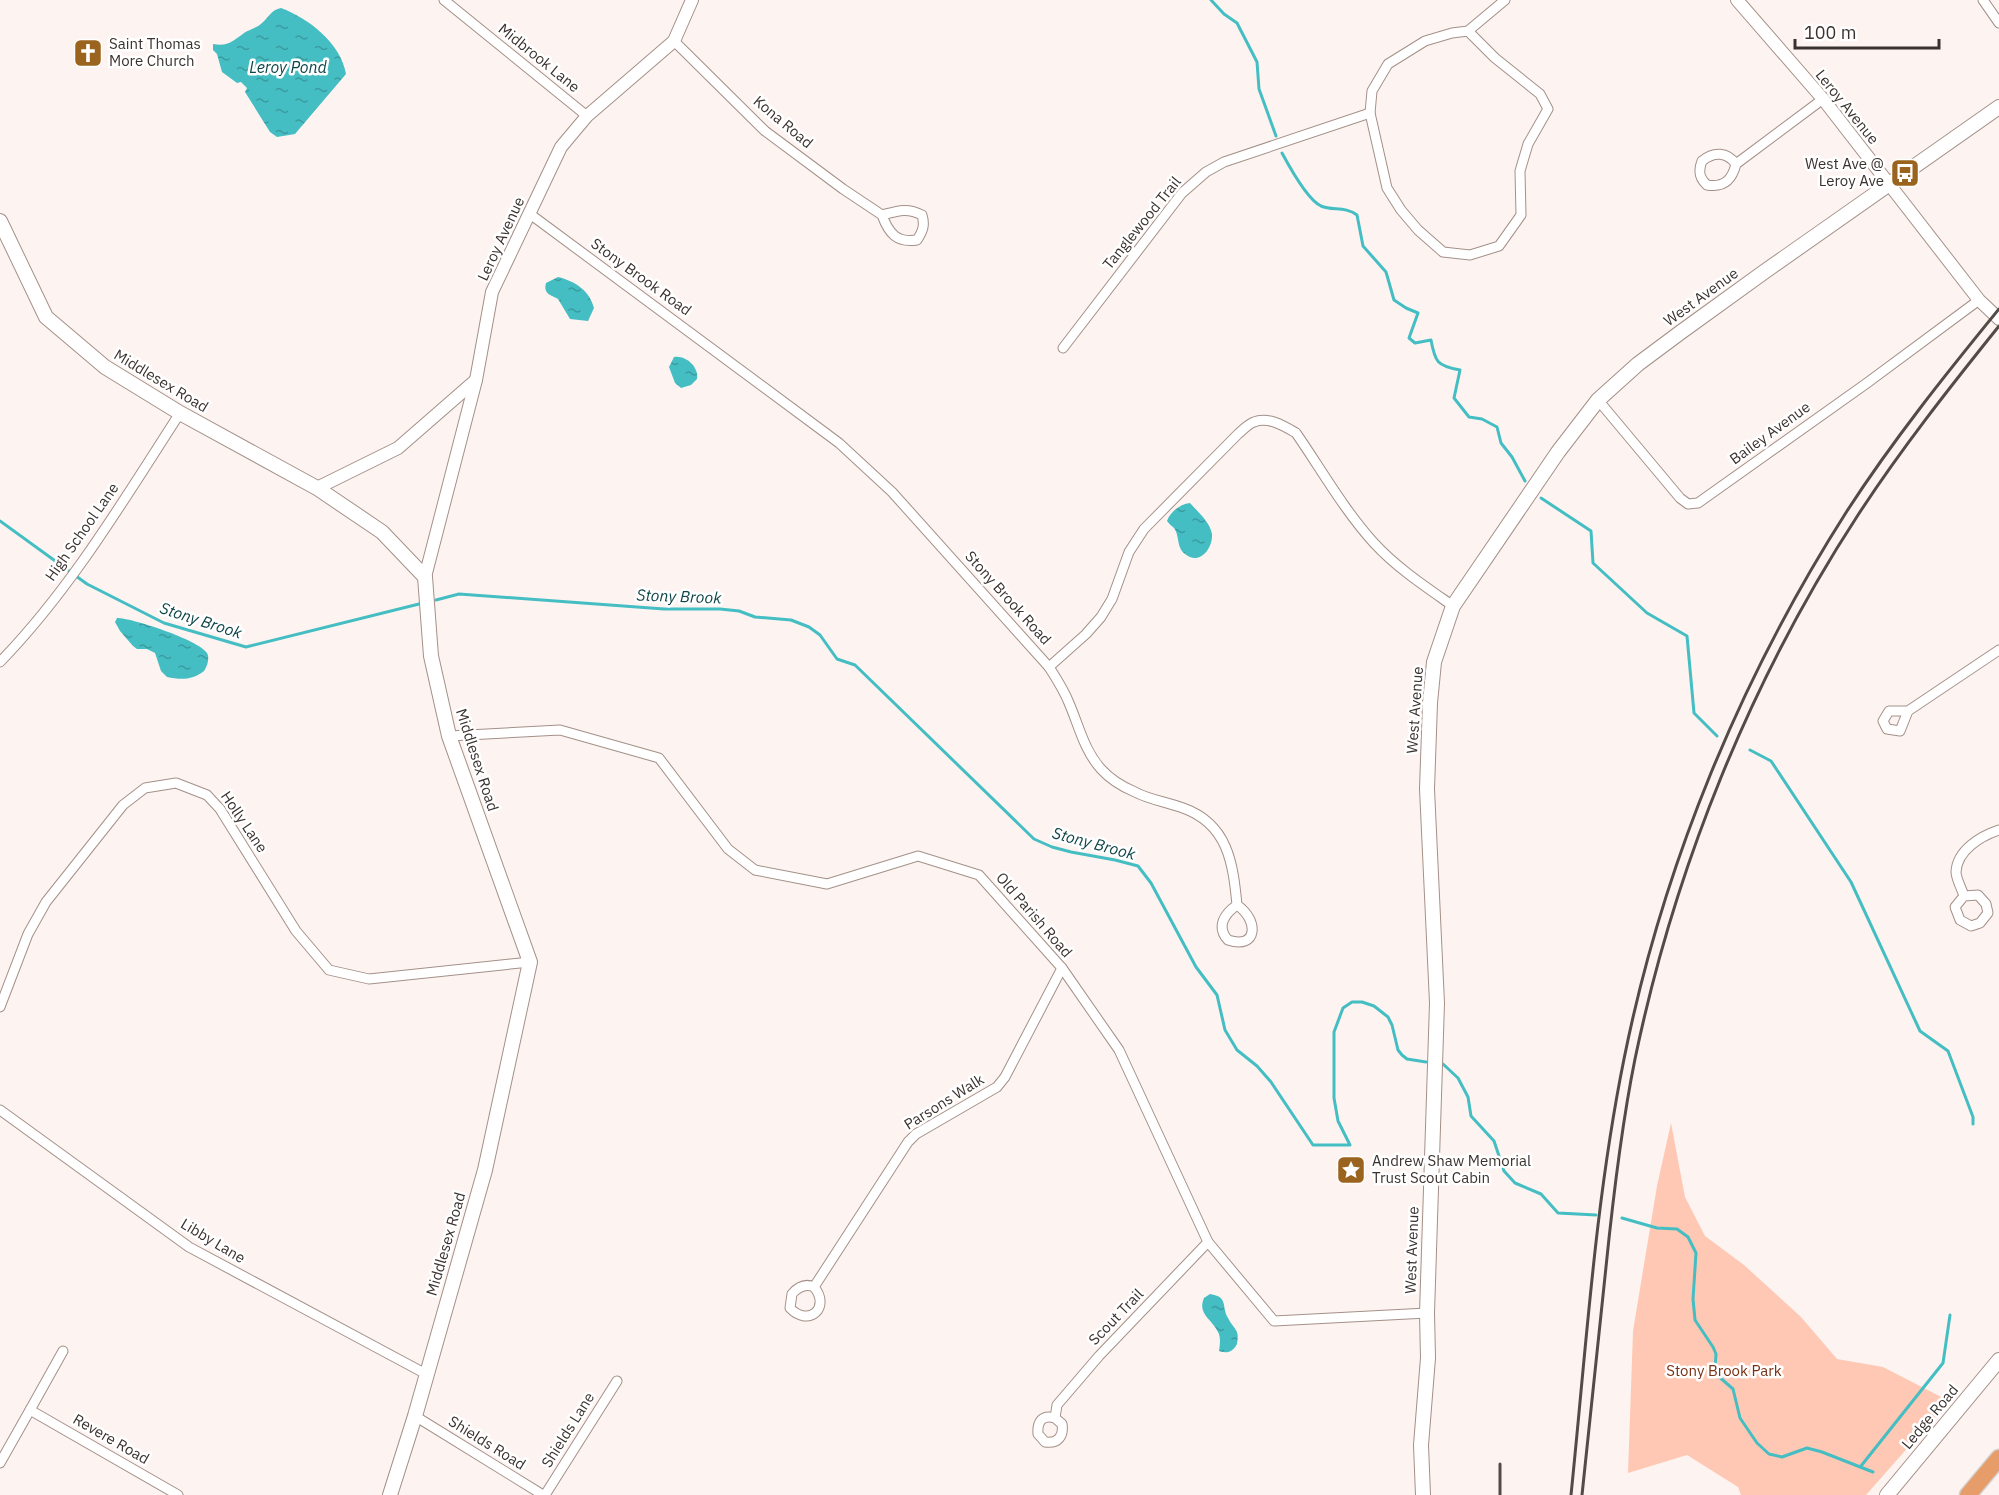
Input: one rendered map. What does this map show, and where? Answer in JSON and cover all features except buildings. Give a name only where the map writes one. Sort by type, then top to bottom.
[{"type":"highway","points":[[1968,1495],[1997,1460]]},
{"type":"main road","name":"West Avenue","points":[[1423,1495],[1421,1445],[1428,1358],[1427,1313],[1437,1004],[1427,789],[1434,662],[1454,606],[1558,452],[1598,400],[1638,364],[1999,107]]},
{"type":"main road","name":"Middlesex Road","points":[[0,221],[46,316],[105,367],[180,413],[317,488],[382,532],[425,577],[431,656],[449,736],[530,962],[485,1170],[415,1416],[390,1495]]},
{"type":"main road","name":"Ledge Road","points":[[1887,1495],[1999,1360]]},
{"type":"street","name":"Midbrook Lane","points":[[444,0],[587,116]]},
{"type":"street","name":"Leroy Avenue","points":[[425,577],[476,380],[492,292],[561,147],[587,116],[674,41],[692,0]]},
{"type":"street","points":[[1468,31],[1495,58],[1540,94],[1548,109],[1528,144],[1520,171],[1521,215],[1499,246],[1470,255],[1443,252],[1418,230],[1401,210],[1387,188],[1370,113],[1372,91],[1388,64],[1425,41],[1468,31],[1505,0]]},
{"type":"street","name":"Leroy Avenue","points":[[1737,0],[1823,99],[1979,300],[1999,319]]},
{"type":"street","points":[[1983,0],[1999,23]]},
{"type":"street","name":"Kona Road","points":[[674,41],[765,131],[882,215],[887,228],[897,238],[907,242],[917,240],[922,232],[924,223],[921,215],[913,210],[903,209],[882,215]]},
{"type":"street","points":[[1736,164],[1823,99]]},
{"type":"street","name":"Tanglewood Trail","points":[[1063,348],[1182,193],[1206,172],[1224,162],[1370,113]]},
{"type":"street","name":"Stony Brook Road","points":[[530,214],[839,443],[879,479],[1049,666],[1086,634],[1101,617],[1112,599],[1129,552],[1144,529],[1238,434],[1254,422],[1268,421],[1282,425],[1296,433],[1355,520],[1374,543],[1405,572],[1454,606]]},
{"type":"street","name":"Bailey Avenue","points":[[1598,400],[1680,498],[1688,504],[1698,503],[1979,300]]},
{"type":"street","points":[[317,488],[398,448],[476,380]]},
{"type":"street","name":"High School Lane","points":[[0,662],[14,648],[73,574],[180,413]]},
{"type":"street","points":[[1908,711],[1999,650]]},
{"type":"street","points":[[1049,666],[1069,701],[1090,754],[1101,770],[1146,798],[1183,808],[1207,821],[1217,831],[1229,855],[1237,905]]},
{"type":"street","name":"Old Parish Road","points":[[449,736],[560,730],[659,758],[728,849],[755,870],[827,884],[918,856],[979,875],[1062,968],[1119,1050],[1208,1242],[1274,1321],[1427,1313]]},
{"type":"street","name":"Holly Lane","points":[[0,1006],[28,934],[46,902],[123,806],[145,788],[176,783],[207,795],[220,809],[296,931],[329,970],[369,979],[530,962]]},
{"type":"street","points":[[1964,896],[1956,872],[1961,860],[1968,848],[1980,838],[1999,830]]},
{"type":"street","name":"Parsons Walk","points":[[814,1287],[908,1142],[916,1134],[997,1087],[1005,1077],[1062,968]]},
{"type":"street","name":"Libby Lane","points":[[0,1110],[189,1247],[426,1374]]},
{"type":"street","name":"Scout Trail","points":[[1055,1418],[1057,1405],[1208,1242]]},
{"type":"street","points":[[0,1463],[63,1351]]},
{"type":"street","name":"Shields Lane","points":[[544,1495],[617,1381]]},
{"type":"street","name":"Revere Road","points":[[30,1410],[178,1495]]},
{"type":"street","name":"Shields Road","points":[[415,1416],[544,1495]]},
{"type":"green space","name":"Stony Brook Park","points":[[1671,1123],[1685,1197],[1705,1236],[1744,1265],[1801,1317],[1837,1359],[1883,1367],[1949,1401],[1866,1495],[1741,1495],[1738,1487],[1687,1455],[1628,1473],[1633,1331],[1657,1186]]},
{"type":"water","name":"Leroy Pond","points":[[281,8],[302,18],[322,33],[338,52],[346,74],[295,134],[277,137],[270,132],[245,92],[247,88],[241,82],[237,83],[222,72],[217,54],[213,50],[213,44],[230,43],[260,25],[272,12]]},
{"type":"water","points":[[558,277],[576,284],[589,297],[594,308],[588,321],[570,319],[558,299],[547,292],[546,283]]},
{"type":"water","points":[[674,357],[683,358],[694,366],[697,379],[691,385],[681,388],[675,383],[669,367]]},
{"type":"water","points":[[1190,503],[1206,521],[1212,534],[1208,550],[1195,558],[1182,551],[1176,531],[1167,521],[1176,509]]},
{"type":"water","points":[[117,618],[150,626],[192,642],[208,655],[204,671],[191,678],[167,677],[161,671],[155,653],[133,646],[120,631],[115,622]]},
{"type":"water","points":[[1210,1294],[1220,1297],[1226,1314],[1237,1332],[1237,1344],[1230,1352],[1219,1351],[1219,1334],[1202,1308],[1204,1298]]},
{"type":"waterway","points":[[1211,0],[1224,14],[1237,23],[1257,62],[1259,89],[1276,136]]},
{"type":"waterway","points":[[1282,153],[1299,182],[1316,203],[1321,206],[1348,210],[1357,215],[1363,246],[1386,272],[1394,300],[1418,313],[1409,338],[1415,343],[1431,340],[1438,362],[1446,367],[1460,370],[1454,398],[1469,417],[1482,419],[1497,427],[1501,443],[1512,457],[1525,481]]},
{"type":"waterway","points":[[1541,498],[1591,531],[1593,563],[1647,613],[1687,636],[1694,713],[1717,736]]},
{"type":"waterway","name":"Stony Brook","points":[[0,521],[87,584],[164,623],[246,647],[419,604]]},
{"type":"waterway","name":"Stony Brook","points":[[436,600],[459,594],[664,609],[720,609],[739,611],[755,617],[791,620],[809,627],[820,635],[837,659],[855,665],[1034,839],[1071,852],[1138,866],[1151,883],[1196,967],[1217,995],[1225,1030],[1237,1050],[1257,1066],[1271,1082],[1313,1145],[1350,1145],[1338,1121],[1334,1098],[1334,1032],[1343,1008],[1352,1002],[1374,1006],[1388,1017],[1398,1050],[1402,1055],[1407,1059],[1426,1062]]},
{"type":"waterway","points":[[1750,750],[1771,761],[1851,882],[1920,1031],[1948,1051],[1973,1117],[1973,1124]]},
{"type":"waterway","name":"Stony Brook","points":[[1443,1064],[1458,1078],[1468,1097],[1471,1116],[1494,1141],[1504,1171],[1515,1183],[1541,1194],[1558,1213],[1596,1215]]},
{"type":"waterway","name":"Stony Brook","points":[[1622,1218],[1657,1228],[1677,1229],[1688,1237],[1696,1253],[1693,1299],[1695,1320],[1716,1354],[1717,1375],[1733,1389],[1740,1418],[1757,1443],[1769,1454],[1782,1457],[1807,1448],[1873,1472]]},
{"type":"waterway","points":[[1861,1466],[1943,1363],[1950,1315]]},
{"type":"railway","points":[[1571,1495],[1598,1222],[1614,1113],[1640,987],[1660,915],[1684,844],[1710,774],[1740,706],[1809,574],[1847,511],[1901,433],[1999,309]]},
{"type":"railway","points":[[1582,1495],[1615,1189],[1630,1085],[1652,987],[1695,846],[1721,776],[1751,709],[1819,578],[1891,466],[1999,326]]},
{"type":"railway","points":[[1500,1464],[1500,1495]]},
{"type":"place","name":"Saint Thomas More Church","points":[[88,53]]},
{"type":"place","name":"West Ave @ Leroy Ave","points":[[1905,173]]},
{"type":"place","name":"Andrew Shaw Memorial Trust Scout Cabin","points":[[1351,1170]]}]
